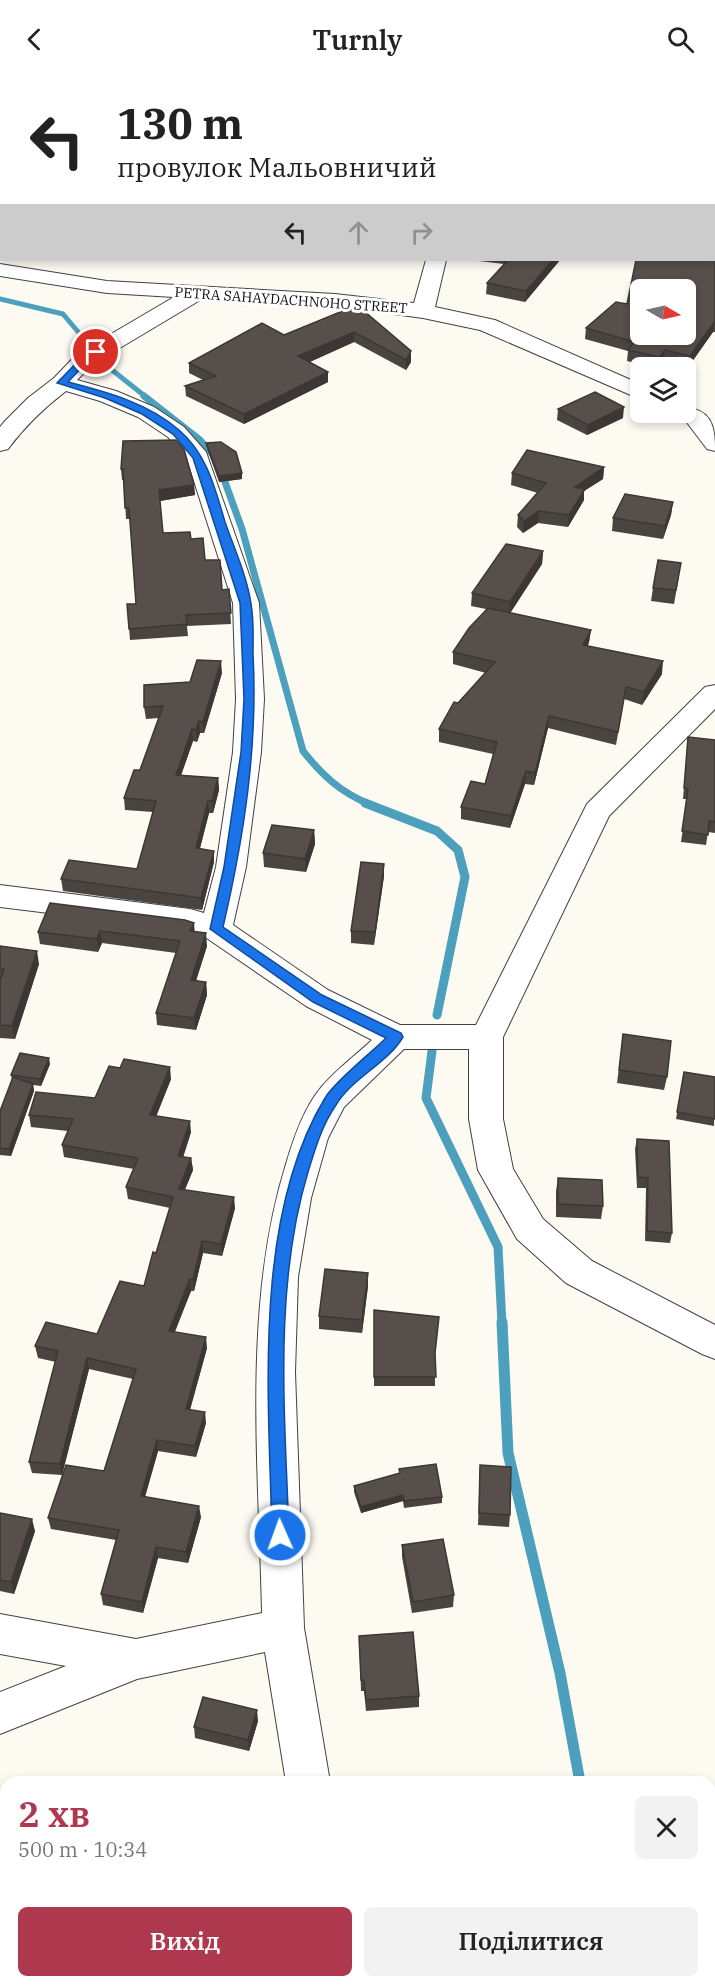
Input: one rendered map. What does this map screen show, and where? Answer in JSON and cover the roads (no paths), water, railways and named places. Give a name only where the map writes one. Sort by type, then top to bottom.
[{"type":"street","points":[[423,310],[436,261]]},
{"type":"street","name":"PETRA SAHAYDACHNOHO STREET","points":[[0,270],[107,287],[335,300],[423,310],[487,325],[630,388]]},
{"type":"street","points":[[0,444],[13,426],[36,403],[62,383],[85,359],[198,292]]},
{"type":"street","points":[[62,383],[108,396],[146,412],[176,432],[198,457],[209,484],[246,603],[250,699],[247,752],[231,867],[216,929]]},
{"type":"street","points":[[698,417],[715,444]]},
{"type":"street","points":[[715,693],[597,811],[486,1037],[486,1119],[496,1170],[530,1229],[579,1272],[715,1343]]},
{"type":"street","points":[[0,896],[190,920],[216,929],[317,998],[396,1037],[486,1037]]},
{"type":"street","points":[[307,1776],[283,1628],[276,1372],[280,1277],[293,1198],[311,1138],[331,1099],[396,1037]]},
{"type":"street","points":[[0,1713],[136,1659],[283,1628]]},
{"type":"street","points":[[0,1634],[136,1659]]},
{"type":"waterway","points":[[0,299],[63,314],[107,366],[146,397]]},
{"type":"waterway","points":[[144,396],[200,440],[214,456]]},
{"type":"waterway","points":[[221,471],[242,529],[303,751],[332,782],[369,804]]},
{"type":"waterway","points":[[365,803],[437,831],[458,850],[465,877],[437,1015]]},
{"type":"waterway","points":[[432,1051],[426,1098],[498,1247],[502,1324]]},
{"type":"waterway","points":[[502,1322],[508,1453],[560,1673],[579,1776]]}]
